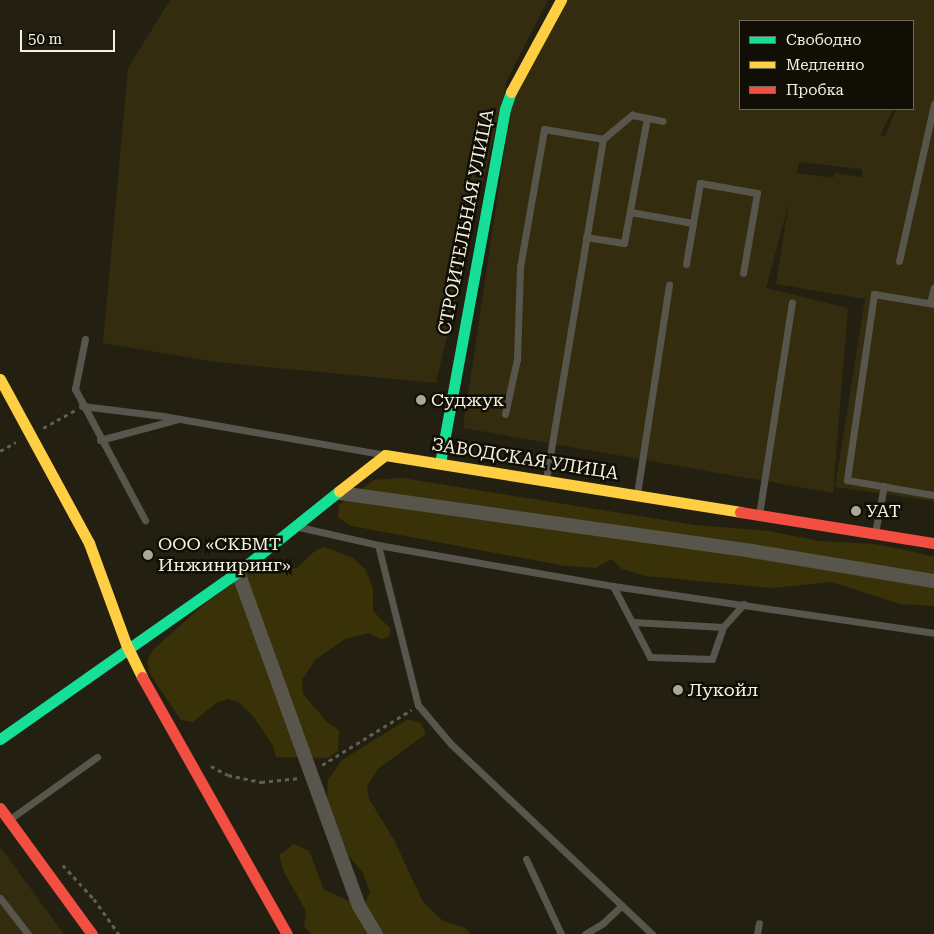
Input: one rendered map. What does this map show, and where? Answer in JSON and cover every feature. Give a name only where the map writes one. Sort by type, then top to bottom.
[{"type":"main road","name":"СТРОИТЕЛЬНАЯ УЛИЦА","points":[[440,463],[505,109],[513,87],[561,0]]},
{"type":"main road","points":[[0,379],[89,543],[126,644],[145,685],[288,934]]},
{"type":"main road","name":"ЗАВОДСКАЯ УЛИЦА","points":[[385,455],[934,543]]},
{"type":"main road","points":[[0,739],[238,572],[299,527],[385,455]]},
{"type":"main road","points":[[0,808],[92,934]]},
{"type":"street","points":[[340,493],[752,551],[934,581]]},
{"type":"street","points":[[238,572],[359,906],[376,934]]},
{"type":"lane","points":[[899,261],[934,104]]},
{"type":"lane","points":[[546,480],[602,139],[632,115],[662,121]]},
{"type":"lane","points":[[586,237],[624,243],[646,118]]},
{"type":"lane","points":[[505,414],[517,359],[520,267],[544,130],[602,139]]},
{"type":"lane","points":[[686,264],[700,183],[756,193],[743,272]]},
{"type":"lane","points":[[630,212],[693,223]]},
{"type":"lane","points":[[637,495],[668,284]]},
{"type":"lane","points":[[934,287],[932,304],[874,294],[847,480],[934,495]]},
{"type":"lane","points":[[759,515],[792,303]]},
{"type":"lane","points":[[85,340],[75,390],[100,440],[145,520]]},
{"type":"lane","points":[[82,406],[178,419],[385,455]]},
{"type":"lane","points":[[100,440],[178,419]]},
{"type":"lane","points":[[875,533],[884,486]]},
{"type":"lane","points":[[299,527],[378,545],[613,586],[934,633]]},
{"type":"lane","points":[[378,545],[418,705],[451,744],[652,934]]},
{"type":"lane","points":[[613,586],[650,657],[712,659],[723,627],[744,604]]},
{"type":"lane","points":[[633,622],[723,627]]},
{"type":"lane","points":[[8,820],[97,756]]},
{"type":"lane","points":[[526,859],[561,934]]},
{"type":"lane","points":[[0,898],[28,934]]},
{"type":"lane","points":[[585,934],[603,923],[622,905]]},
{"type":"lane","points":[[758,934],[759,923]]},
{"type":"lane","points":[[640,934],[643,926]]},
{"type":"path","points":[[205,762],[228,774],[261,782],[312,776],[316,770],[418,705]]},
{"type":"shaded area","points":[[170,0],[548,0],[507,80],[436,383],[216,362],[103,343],[128,68]]},
{"type":"shaded area","points":[[565,0],[934,0],[934,501],[835,487],[865,299],[776,284],[789,202],[766,288],[848,308],[833,493],[463,428],[512,100]],"holes":[[[799,162],[862,169],[862,177],[834,173],[833,178],[797,173]]]},
{"type":"shaded area","points":[[402,478],[695,525],[769,531],[819,541],[875,544],[915,552],[934,557],[934,606],[900,604],[832,582],[772,588],[646,576],[622,569],[611,559],[596,568],[565,566],[352,526],[338,518],[339,505],[374,480]]},
{"type":"shaded area","points":[[325,547],[353,558],[365,569],[373,588],[373,611],[390,628],[390,636],[381,639],[369,633],[345,639],[315,660],[302,680],[303,694],[328,723],[339,730],[338,751],[328,758],[276,757],[273,746],[253,716],[238,702],[228,699],[216,703],[193,722],[181,720],[150,674],[147,661],[154,649],[201,607],[246,573],[297,568],[316,550]]},
{"type":"shaded area","points":[[408,719],[421,723],[426,734],[379,768],[367,785],[369,799],[394,840],[423,902],[443,921],[465,928],[470,934],[311,934],[304,926],[306,911],[284,872],[279,855],[294,844],[309,851],[324,890],[363,907],[370,892],[363,873],[348,855],[327,798],[328,780],[342,760]]},
{"type":"shaded area","points":[[0,847],[64,934],[0,934]]},
{"type":"traffic: fast","points":[[440,463],[505,109],[511,92]]},
{"type":"traffic: fast","points":[[0,739],[238,572],[339,491]]},
{"type":"traffic: slow","points":[[511,92],[561,0]]},
{"type":"traffic: slow","points":[[0,379],[89,543],[126,644],[142,677]]},
{"type":"traffic: slow","points":[[339,491],[385,455],[740,512]]},
{"type":"traffic: jam","points":[[740,512],[934,543]]},
{"type":"traffic: jam","points":[[142,677],[287,934]]},
{"type":"traffic: jam","points":[[0,808],[92,934]]},
{"type":"place","name":"Суджук","points":[[421,400]]},
{"type":"place","name":"УАТ","points":[[856,511]]},
{"type":"place","name":"ООО «СКБМТ Инжиниринг»","points":[[148,555]]},
{"type":"place","name":"Лукойл","points":[[678,690]]}]
